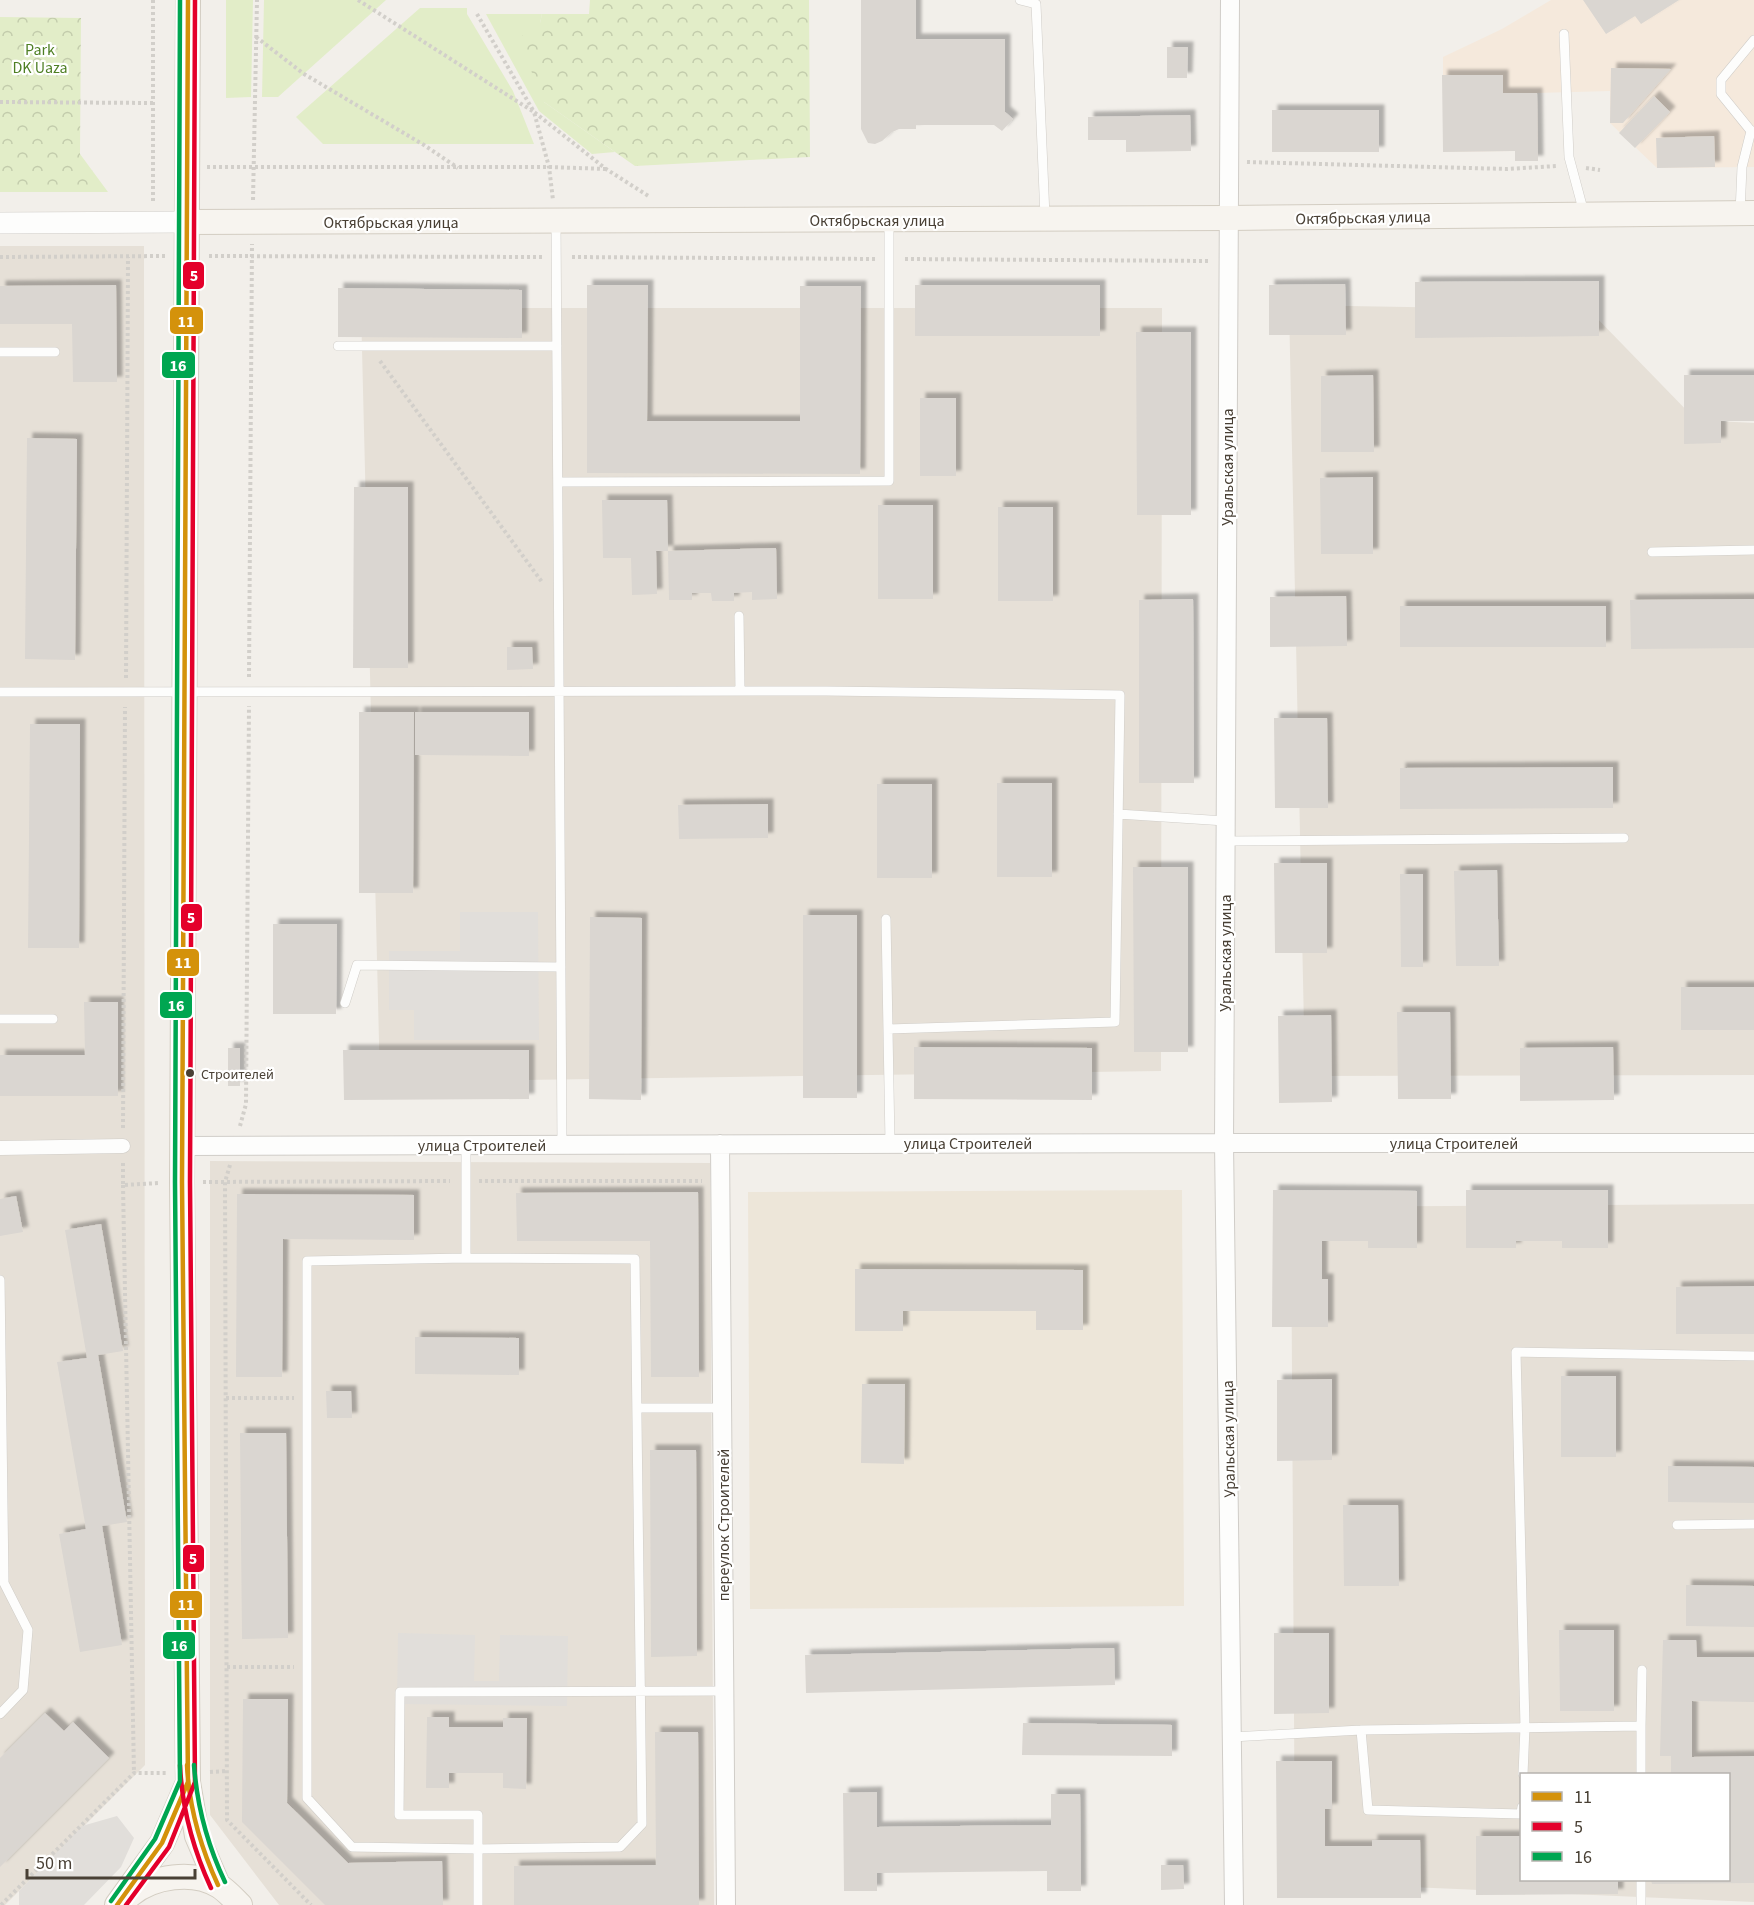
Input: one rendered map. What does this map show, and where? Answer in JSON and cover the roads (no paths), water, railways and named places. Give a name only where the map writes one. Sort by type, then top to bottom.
[{"type":"main road","points":[[188,0],[188,167],[185,256],[183,1146],[188,1782],[197,1836],[218,1886]]},
{"type":"main road","name":"Октябрьская улица","points":[[186,222],[889,220],[1747,213]]},
{"type":"main road","points":[[118,1905],[162,1843],[188,1782]]},
{"type":"main road","points":[[118,1905],[137,1889],[166,1878],[186,1877],[218,1886],[240,1905]]},
{"type":"street","name":"Уральская улица","points":[[1230,0],[1224,1143],[1234,1905]]},
{"type":"street","name":"Октябрьская улица","points":[[0,223],[186,222]]},
{"type":"street","name":"улица Строителей","points":[[183,1146],[1754,1143]]},
{"type":"street","name":"переулок Строителей","points":[[720,1144],[726,1905]]},
{"type":"street","points":[[0,1148],[123,1146]]},
{"type":"lane","points":[[1020,0],[1036,4],[1046,219]]},
{"type":"lane","points":[[1564,34],[1569,157],[1584,215]]},
{"type":"lane","points":[[1747,213],[1742,167],[1753,131],[1721,94],[1721,80],[1754,40]]},
{"type":"lane","points":[[558,482],[889,481],[889,220]]},
{"type":"lane","points":[[556,221],[562,1144]]},
{"type":"lane","points":[[338,346],[557,346]]},
{"type":"lane","points":[[0,352],[55,352]]},
{"type":"lane","points":[[1652,552],[1754,550]]},
{"type":"lane","points":[[739,616],[740,691]]},
{"type":"lane","points":[[0,692],[740,691],[1120,696],[1115,1022],[888,1029]]},
{"type":"lane","points":[[1118,814],[1226,821]]},
{"type":"lane","points":[[1226,841],[1624,838]]},
{"type":"lane","points":[[886,919],[890,1143]]},
{"type":"lane","points":[[345,1003],[357,965],[561,967]]},
{"type":"lane","points":[[0,1019],[53,1019]]},
{"type":"lane","points":[[466,1145],[466,1258]]},
{"type":"lane","points":[[466,1258],[635,1259],[642,1824],[620,1847],[478,1849],[352,1847],[307,1798],[307,1261],[466,1258]]},
{"type":"lane","points":[[0,1280],[3,1583],[28,1630],[23,1690],[0,1714]]},
{"type":"lane","points":[[1523,1773],[1525,1727],[1516,1352],[1754,1356]]},
{"type":"lane","points":[[638,1408],[722,1407]]},
{"type":"lane","points":[[1677,1525],[1754,1524]]},
{"type":"lane","points":[[1641,1773],[1642,1670]]},
{"type":"lane","points":[[478,1905],[478,1815],[399,1815],[400,1692],[724,1691]]},
{"type":"lane","points":[[1232,1737],[1361,1730],[1641,1726]]},
{"type":"lane","points":[[1361,1730],[1368,1810],[1520,1814]]},
{"type":"lane","points":[[1641,1881],[1641,1905]]},
{"type":"place","name":"Строителей","points":[[190,1073]]},
{"type":"park label","name":"Park DK Uaza","points":[[40,58]]}]
